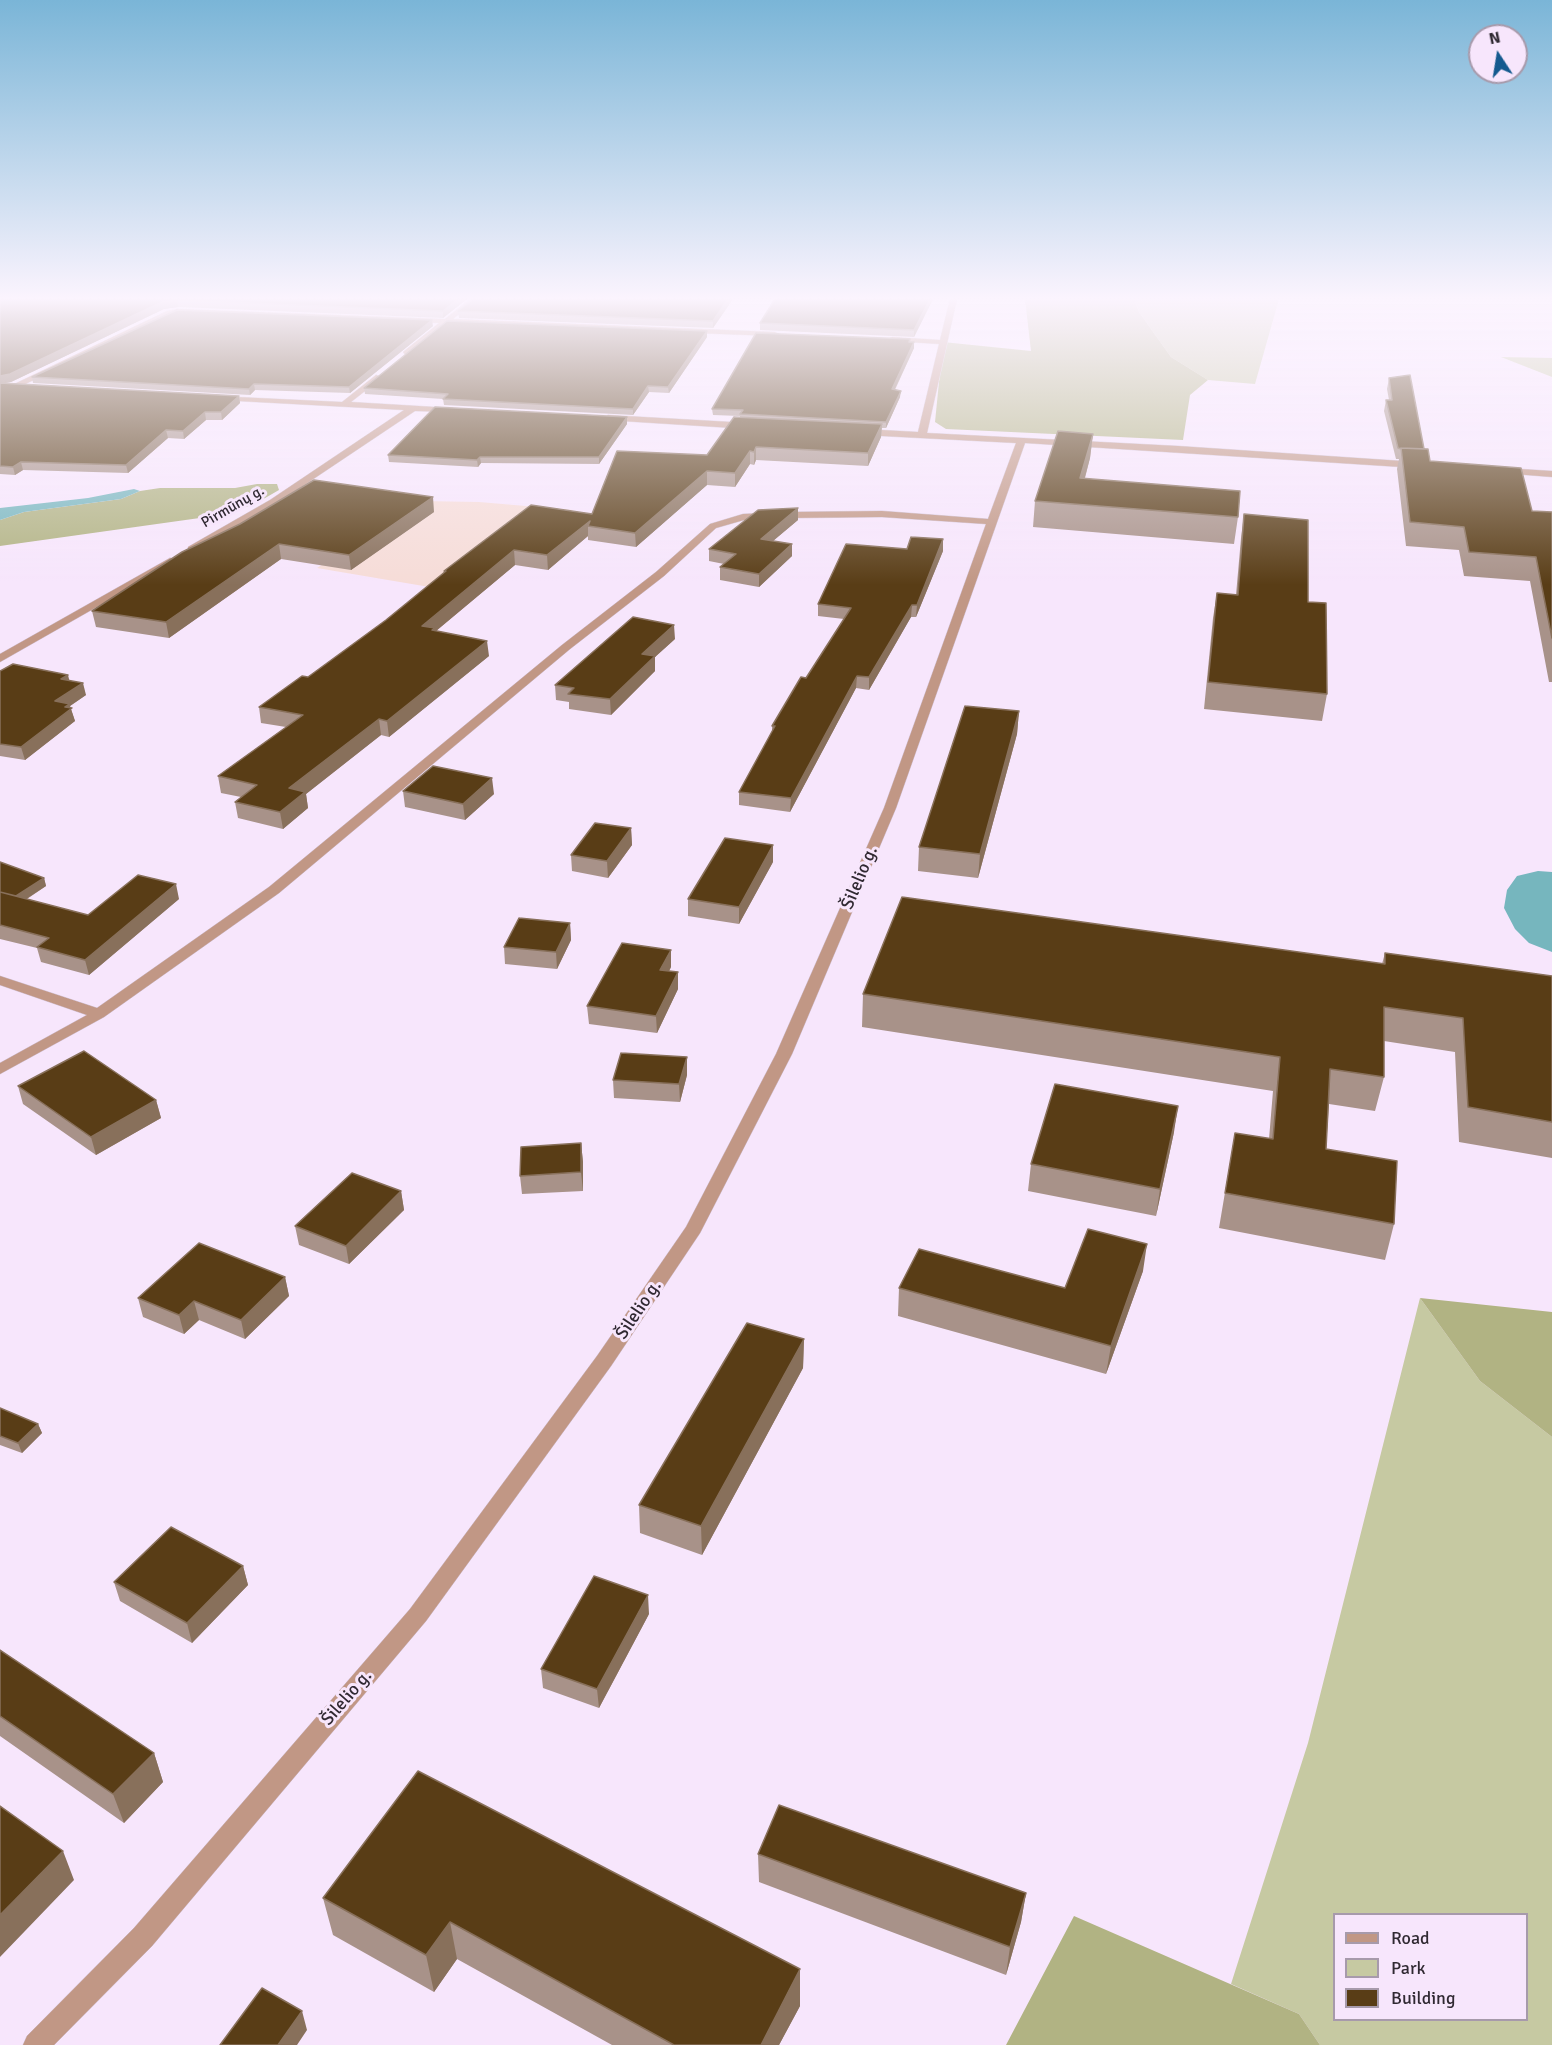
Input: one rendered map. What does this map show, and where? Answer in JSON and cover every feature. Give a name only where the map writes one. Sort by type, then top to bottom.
[{"type":"street","points":[[344,404],[356,394]]},
{"type":"street","points":[[922,435],[932,394]]},
{"type":"street","points":[[214,398],[461,411]]},
{"type":"street","name":"Pirmūnų g.","points":[[0,659],[273,502],[414,408]]},
{"type":"street","points":[[603,418],[757,426]]},
{"type":"street","points":[[851,432],[1427,466]]},
{"type":"street","name":"Šilelio g.","points":[[36,2045],[143,1937],[418,1615],[604,1361],[694,1229],[784,1054],[890,808],[1021,441]]},
{"type":"street","points":[[1495,471],[1552,474]]},
{"type":"street","points":[[0,1069],[99,1014],[274,890],[566,647],[660,574],[713,526],[743,517],[789,515],[882,514],[992,522]]},
{"type":"street","points":[[0,980],[99,1014]]},
{"type":"shaded area","points":[[938,394],[1191,394],[1183,440],[946,429],[935,422]]},
{"type":"shaded area","points":[[257,484],[277,484],[279,490],[253,505],[214,516],[0,546],[0,520],[24,512],[121,499],[140,491],[160,488],[235,488]]},
{"type":"shaded area","points":[[134,489],[140,491],[121,499],[24,512],[0,520],[0,508],[88,498]]},
{"type":"shaded area","points":[[420,501],[479,502],[573,510],[465,593],[317,568]]},
{"type":"shaded area","points":[[1538,871],[1552,872],[1552,952],[1529,943],[1515,929],[1504,908],[1507,890],[1517,876]]},
{"type":"shaded area","points":[[1420,1298],[1552,1312],[1552,1437],[1480,1381]]},
{"type":"shaded area","points":[[1074,1916],[1299,2014],[1320,2045],[1006,2045]]},
{"type":"green space","points":[[1420,1298],[1480,1381],[1552,1437],[1552,2045],[1320,2045],[1299,2014],[1231,1984],[1308,1743]]},
{"type":"building","points":[[0,394],[239,396],[221,412],[205,412],[183,431],[166,430],[126,465],[21,462],[13,467],[0,466]]},
{"type":"building","points":[[448,394],[642,394],[633,409],[443,399]]},
{"type":"building","points":[[720,394],[899,394],[886,422],[740,414],[743,410],[712,409]]},
{"type":"building","points":[[1391,394],[1414,394],[1424,449],[1398,448],[1386,400],[1392,400]]},
{"type":"building","points":[[435,407],[627,417],[599,457],[480,457],[477,460],[388,455]]},
{"type":"building","points":[[734,417],[882,424],[868,453],[756,447],[754,452],[750,451],[735,473],[707,471],[635,533],[588,526],[590,521],[547,555],[514,550],[422,626],[487,641],[387,721],[379,719],[289,788],[305,792],[280,812],[235,802],[257,785],[218,776],[303,715],[259,707],[302,676],[308,677],[386,620],[446,571],[444,571],[531,505],[592,514],[617,451],[707,455]]},
{"type":"building","points":[[1058,431],[1093,434],[1080,478],[1240,491],[1238,517],[1035,501]]},
{"type":"building","points":[[1401,448],[1428,449],[1430,461],[1521,468],[1532,511],[1552,512],[1552,638],[1536,557],[1469,552],[1464,527],[1410,522]]},
{"type":"building","points":[[314,480],[433,497],[349,555],[279,544],[166,622],[92,611],[182,552],[240,524]]},
{"type":"building","points":[[798,508],[761,539],[792,544],[759,574],[720,567],[736,554],[709,549],[758,510]]},
{"type":"building","points":[[1244,514],[1308,520],[1308,602],[1326,603],[1327,694],[1208,682],[1217,593],[1238,595]]},
{"type":"building","points":[[911,537],[943,539],[917,605],[912,605],[869,677],[857,676],[791,798],[739,792],[775,726],[772,726],[801,677],[806,678],[851,608],[818,604],[846,544],[907,549]]},
{"type":"building","points":[[633,617],[674,625],[642,654],[655,656],[610,699],[568,694],[574,688],[555,685]]},
{"type":"building","points":[[13,664],[68,675],[61,679],[83,683],[55,701],[70,704],[65,707],[72,708],[21,747],[0,744],[0,671]]},
{"type":"building","points":[[965,706],[1019,711],[980,854],[919,847]]},
{"type":"building","points":[[433,766],[492,778],[463,804],[403,791]]},
{"type":"building","points":[[595,823],[631,828],[607,861],[571,855]]},
{"type":"building","points":[[725,838],[773,845],[739,907],[688,899]]},
{"type":"building","points":[[0,862],[44,878],[16,896],[0,892]]},
{"type":"building","points":[[138,875],[176,884],[85,960],[37,947],[49,938],[0,925],[0,892],[88,915]]},
{"type":"building","points":[[902,897],[1385,964],[1385,953],[1552,976],[1552,1122],[1468,1107],[1463,1018],[1384,1007],[1384,1077],[1330,1069],[1326,1149],[1397,1161],[1394,1224],[1225,1193],[1235,1133],[1273,1139],[1280,1057],[863,994]]},
{"type":"building","points":[[519,918],[570,923],[556,952],[504,947]]},
{"type":"building","points":[[622,943],[671,950],[660,970],[678,972],[656,1016],[587,1006]]},
{"type":"building","points":[[84,1051],[156,1100],[91,1137],[18,1086]]},
{"type":"building","points":[[621,1053],[687,1057],[679,1084],[613,1080]]},
{"type":"building","points":[[1055,1084],[1178,1106],[1160,1189],[1031,1164]]},
{"type":"building","points":[[581,1143],[581,1172],[520,1176],[521,1147]]},
{"type":"building","points":[[352,1173],[401,1191],[346,1246],[295,1226]]},
{"type":"building","points":[[1088,1229],[1147,1244],[1111,1346],[899,1288],[919,1249],[1065,1288]]},
{"type":"building","points":[[199,1243],[285,1277],[241,1320],[194,1301],[179,1315],[138,1298]]},
{"type":"building","points":[[747,1323],[804,1339],[701,1526],[639,1505]]},
{"type":"building","points":[[0,1408],[38,1424],[18,1443],[0,1436]]},
{"type":"building","points":[[171,1527],[243,1566],[187,1623],[114,1582]]},
{"type":"building","points":[[594,1576],[648,1595],[597,1689],[541,1669]]},
{"type":"building","points":[[0,1650],[154,1753],[113,1794],[0,1716]]},
{"type":"building","points":[[418,1771],[800,1969],[761,2045],[674,2045],[450,1922],[426,1955],[323,1898]]},
{"type":"building","points":[[779,1805],[1026,1893],[1010,1947],[758,1854]]},
{"type":"building","points":[[0,1806],[63,1851],[0,1915]]},
{"type":"building","points":[[262,1988],[302,2011],[278,2045],[220,2045]]}]
